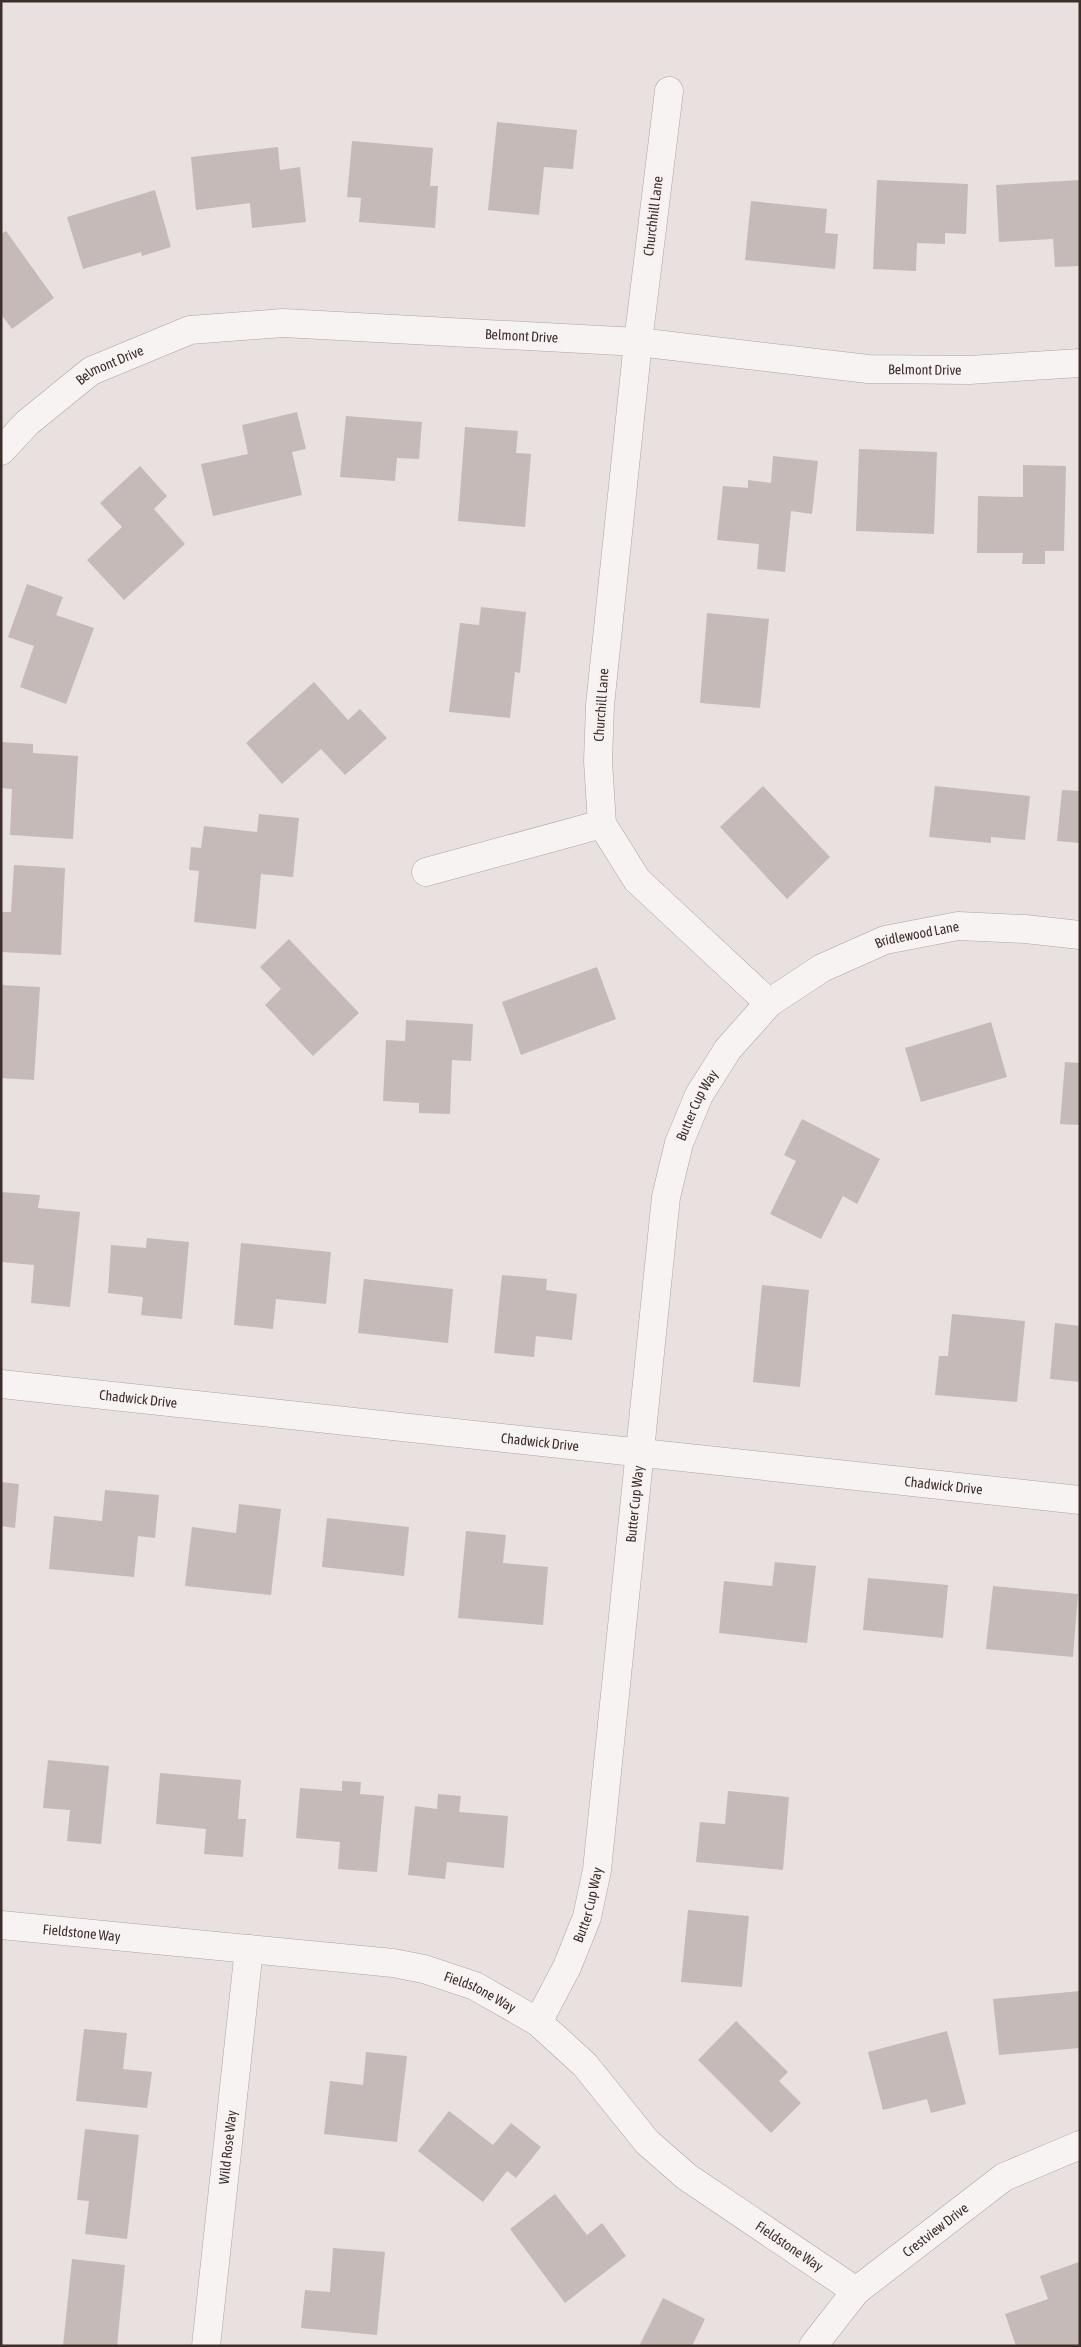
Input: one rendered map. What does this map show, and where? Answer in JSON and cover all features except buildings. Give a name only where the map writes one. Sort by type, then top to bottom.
[{"type":"street","name":"Churchhill Lane","points":[[638,342],[668,90]]},
{"type":"street","name":"Belmont Drive","points":[[1,451],[27,423],[91,371],[190,330],[283,323],[638,342],[868,369],[969,370],[1080,363]]},
{"type":"street","name":"Churchill Lane","points":[[638,342],[600,706],[598,761],[602,824],[637,880],[769,1003]]},
{"type":"street","points":[[426,872],[602,824]]},
{"type":"street","name":"Bridlewood Lane","points":[[769,1003],[822,968],[885,940],[958,926],[1025,929],[1080,935]]},
{"type":"street","name":"Butter Cup Way","points":[[538,2022],[567,1967],[587,1917],[597,1870],[666,1197],[680,1143],[704,1088],[728,1049],[769,1003]]},
{"type":"street","name":"Chadwick Drive","points":[[1,1384],[1080,1500]]},
{"type":"street","name":"Fieldstone Way","points":[[1,1925],[393,1963],[424,1969],[475,1986],[538,2022],[584,2065],[647,2142],[687,2177],[856,2291]]},
{"type":"street","name":"Wild Rose Way","points":[[206,2346],[249,1949]]},
{"type":"street","name":"Crestview Drive","points":[[813,2346],[856,2291],[1004,2177],[1080,2145]]}]
